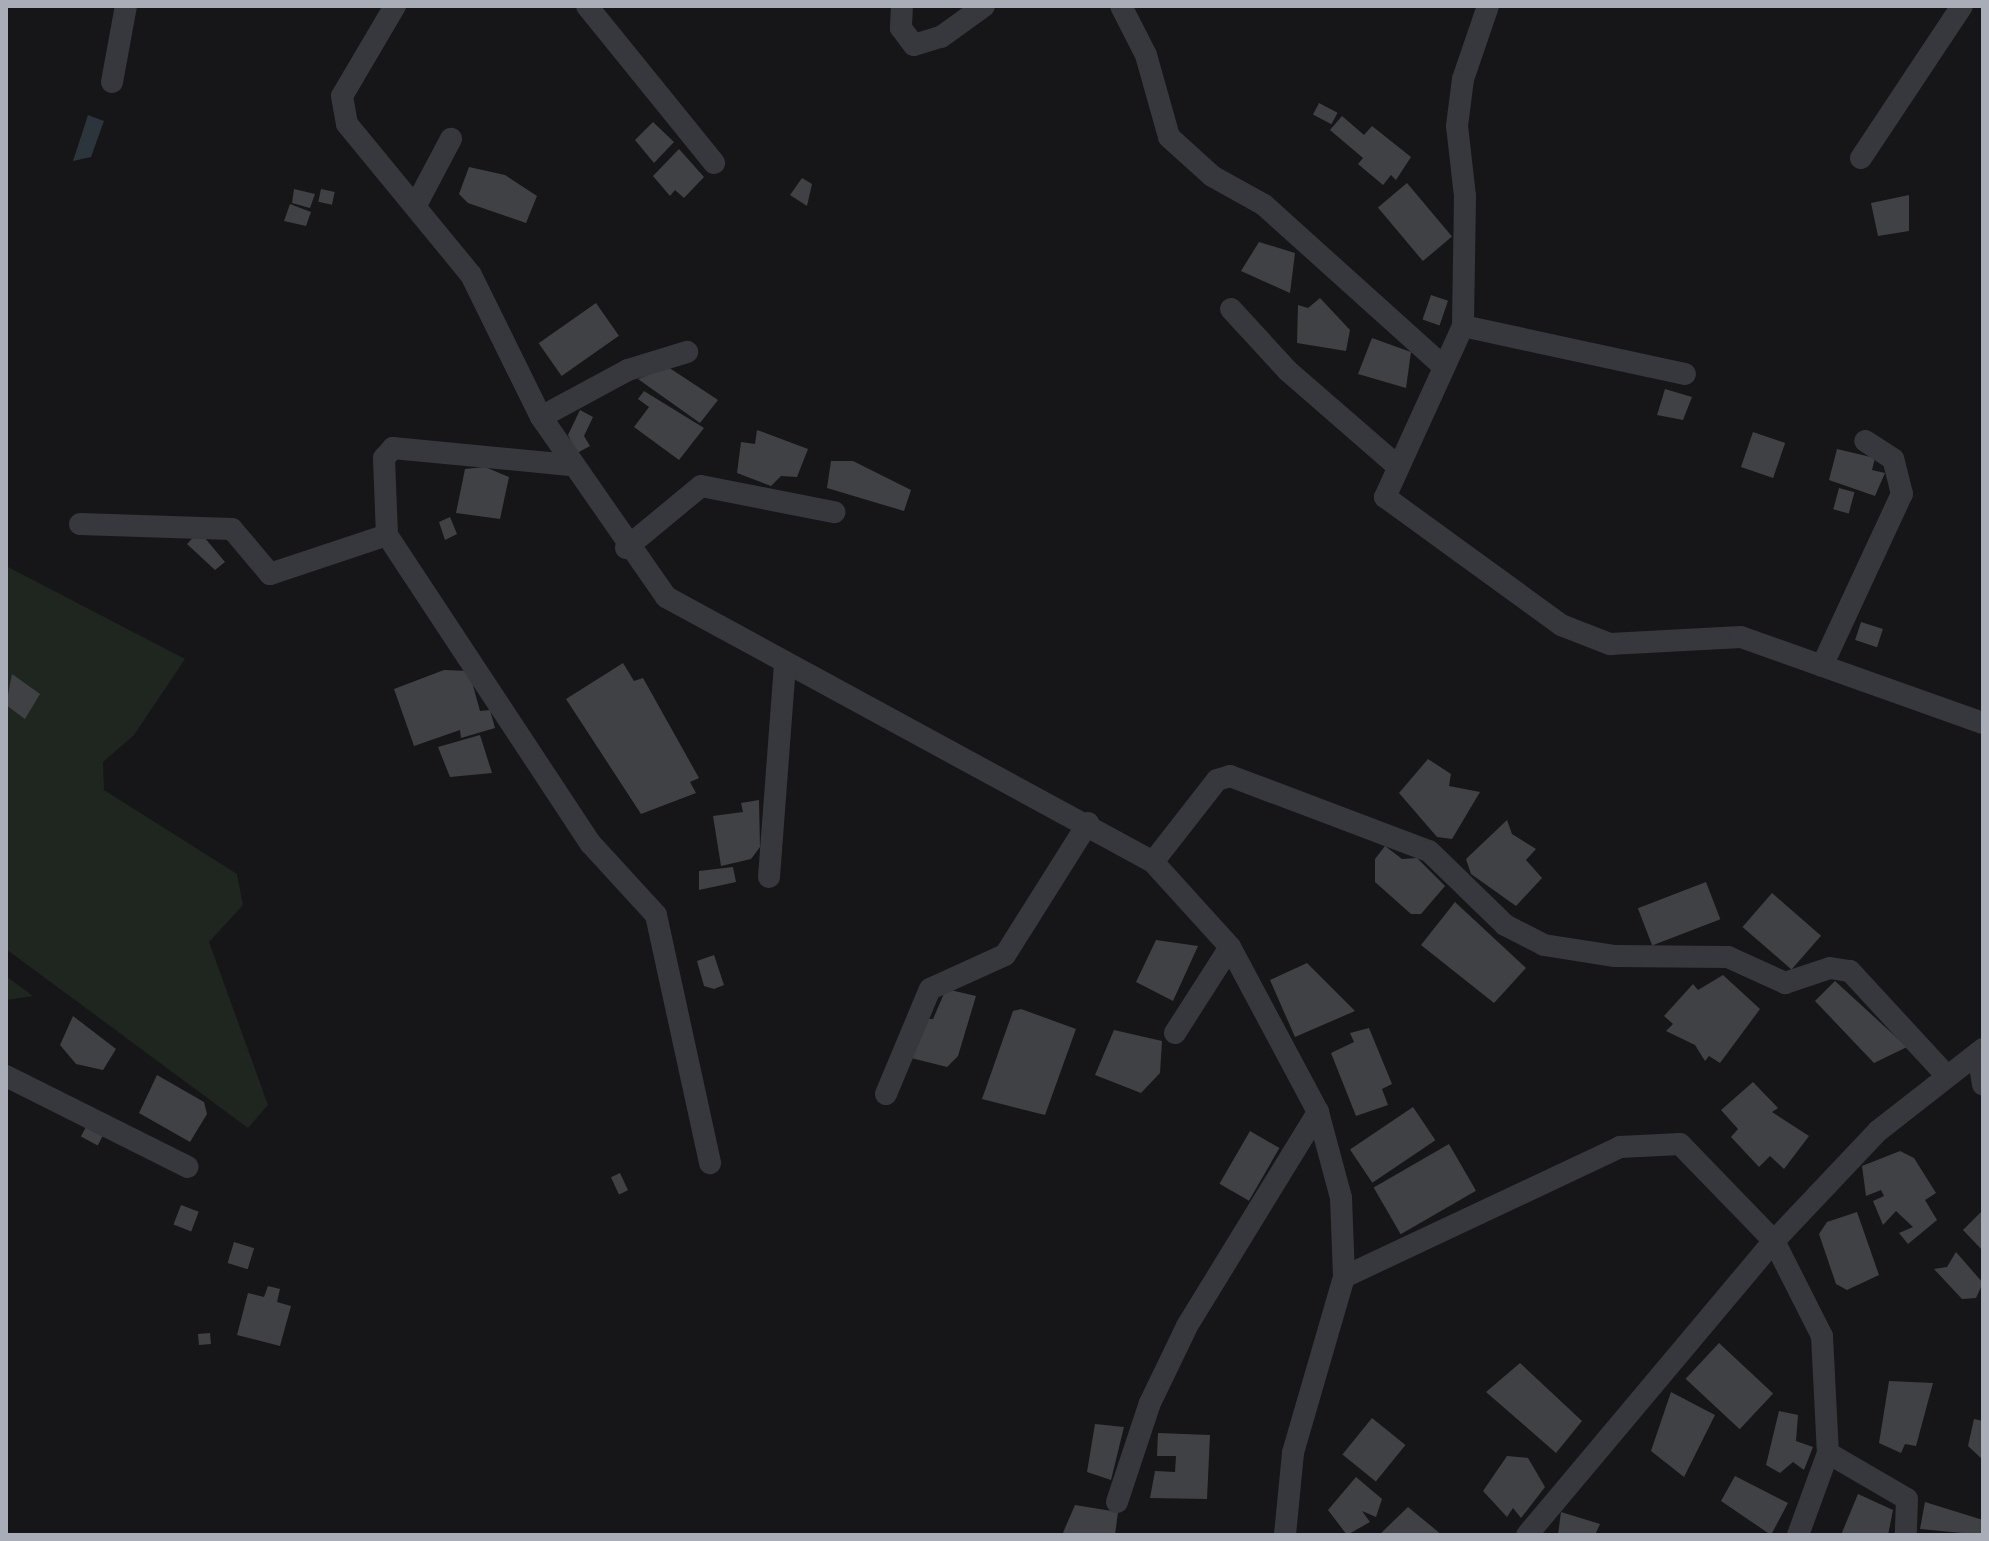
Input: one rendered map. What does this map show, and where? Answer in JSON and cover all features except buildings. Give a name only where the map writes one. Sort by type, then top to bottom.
[{"type":"street","points":[[112,82],[126,6]]},
{"type":"street","points":[[395,6],[347,86],[342,109],[366,151],[416,205],[471,275],[541,417],[570,465],[626,548],[666,597],[1088,823],[1153,862],[1230,947],[1318,1112],[1341,1198],[1344,1277],[1293,1453],[1285,1535]]},
{"type":"street","points":[[587,6],[714,163]]},
{"type":"street","points":[[902,6],[901,28],[914,45],[941,37],[984,6]]},
{"type":"street","points":[[1121,6],[1146,55],[1169,137],[1212,176],[1264,205],[1444,367]]},
{"type":"street","points":[[1488,6],[1463,79],[1457,126],[1465,196],[1463,326],[1395,464],[1385,497],[1397,512],[1561,625],[1640,647],[1741,637],[1983,723]]},
{"type":"street","points":[[1861,158],[1962,6]]},
{"type":"street","points":[[416,205],[451,139]]},
{"type":"street","points":[[1231,309],[1288,371],[1395,464]]},
{"type":"street","points":[[1463,326],[1685,374]]},
{"type":"street","points":[[541,417],[628,370],[687,352]]},
{"type":"street","points":[[1822,666],[1902,494],[1893,459],[1865,441]]},
{"type":"street","points":[[570,465],[393,448],[384,458],[387,535],[591,844],[656,915],[710,1163]]},
{"type":"street","points":[[626,548],[701,486],[834,512]]},
{"type":"street","points":[[80,524],[232,529],[270,574],[387,535]]},
{"type":"street","points":[[769,877],[785,663]]},
{"type":"street","points":[[1153,862],[1217,780],[1230,776],[1429,851],[1505,925],[1544,945],[1615,956],[1728,957],[1785,983],[1830,968],[1850,971],[1945,1074]]},
{"type":"street","points":[[886,1094],[930,989],[1005,955],[1088,823]]},
{"type":"street","points":[[1175,1033],[1230,947]]},
{"type":"street","points":[[1527,1535],[1774,1241],[1878,1131],[1945,1074],[1980,1051],[1983,1085]]},
{"type":"street","points":[[6,1076],[188,1167]]},
{"type":"street","points":[[1117,1502],[1150,1403],[1187,1326],[1318,1112]]},
{"type":"street","points":[[1344,1277],[1620,1147],[1656,1142],[1697,1155],[1774,1241],[1822,1336],[1828,1453],[1798,1535]]},
{"type":"street","points":[[1828,1453],[1907,1499],[1906,1535]]},
{"type":"shaded area","points":[[88,115],[104,121],[91,157],[73,161]]},
{"type":"shaded area","points":[[8,567],[185,659],[134,735],[103,762],[104,790],[237,874],[243,905],[209,942],[268,1105],[248,1128],[6,949]]},
{"type":"shaded area","points":[[6,976],[33,996],[6,1000]]}]
